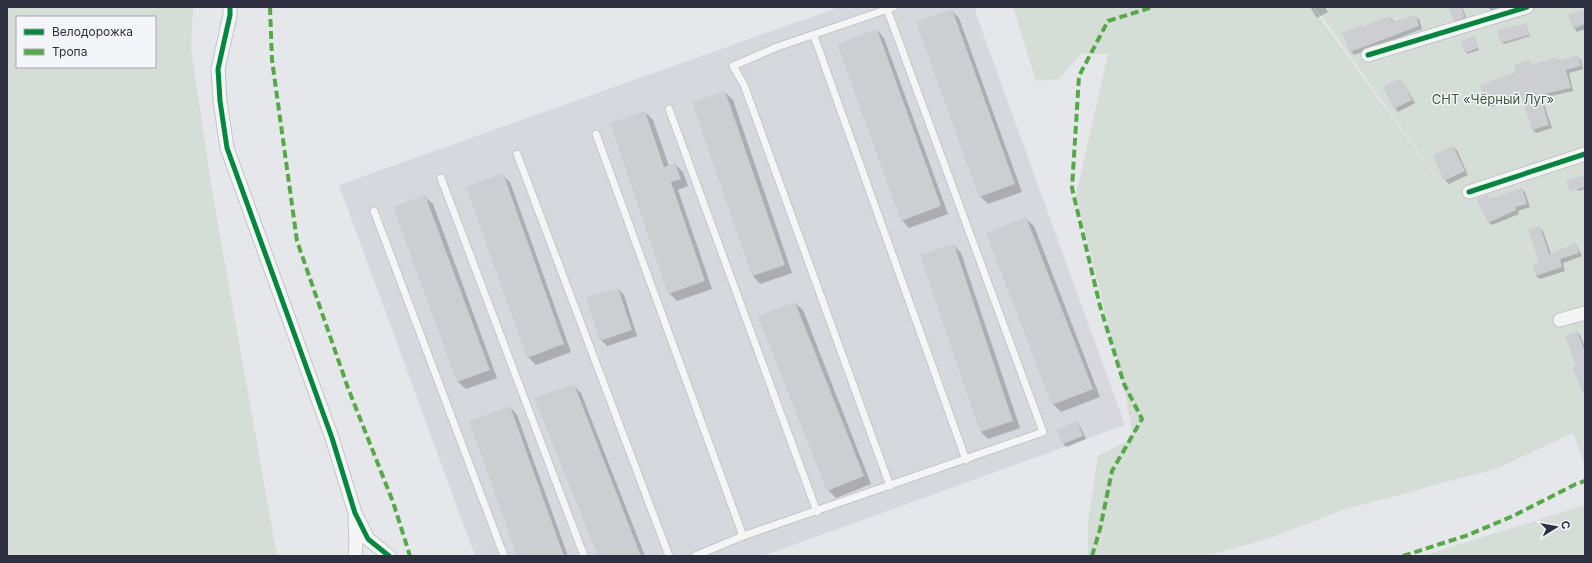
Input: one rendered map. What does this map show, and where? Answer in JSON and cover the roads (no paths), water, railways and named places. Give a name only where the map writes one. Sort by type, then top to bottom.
[{"type":"street","points":[[230,7],[230,15],[218,69],[220,101],[227,148],[332,438],[355,513],[368,539],[389,556]]},
{"type":"street","points":[[1368,55],[1527,7]]},
{"type":"street","points":[[1469,192],[1585,154]]},
{"type":"street","points":[[1560,320],[1585,313]]},
{"type":"street","points":[[354,556],[356,543],[355,513]]},
{"type":"lane","points":[[695,556],[743,536],[817,512],[1042,432],[891,8],[814,36],[777,47],[733,66],[744,85],[890,486]]},
{"type":"lane","points":[[814,36],[966,460]]},
{"type":"lane","points":[[669,109],[817,512]]},
{"type":"lane","points":[[596,134],[743,536]]},
{"type":"lane","points":[[517,154],[669,556]]},
{"type":"lane","points":[[441,178],[584,556]]},
{"type":"lane","points":[[374,211],[504,556]]},
{"type":"park label","name":"СНТ «Чёрный Луг»","points":[[1493,99]]}]
